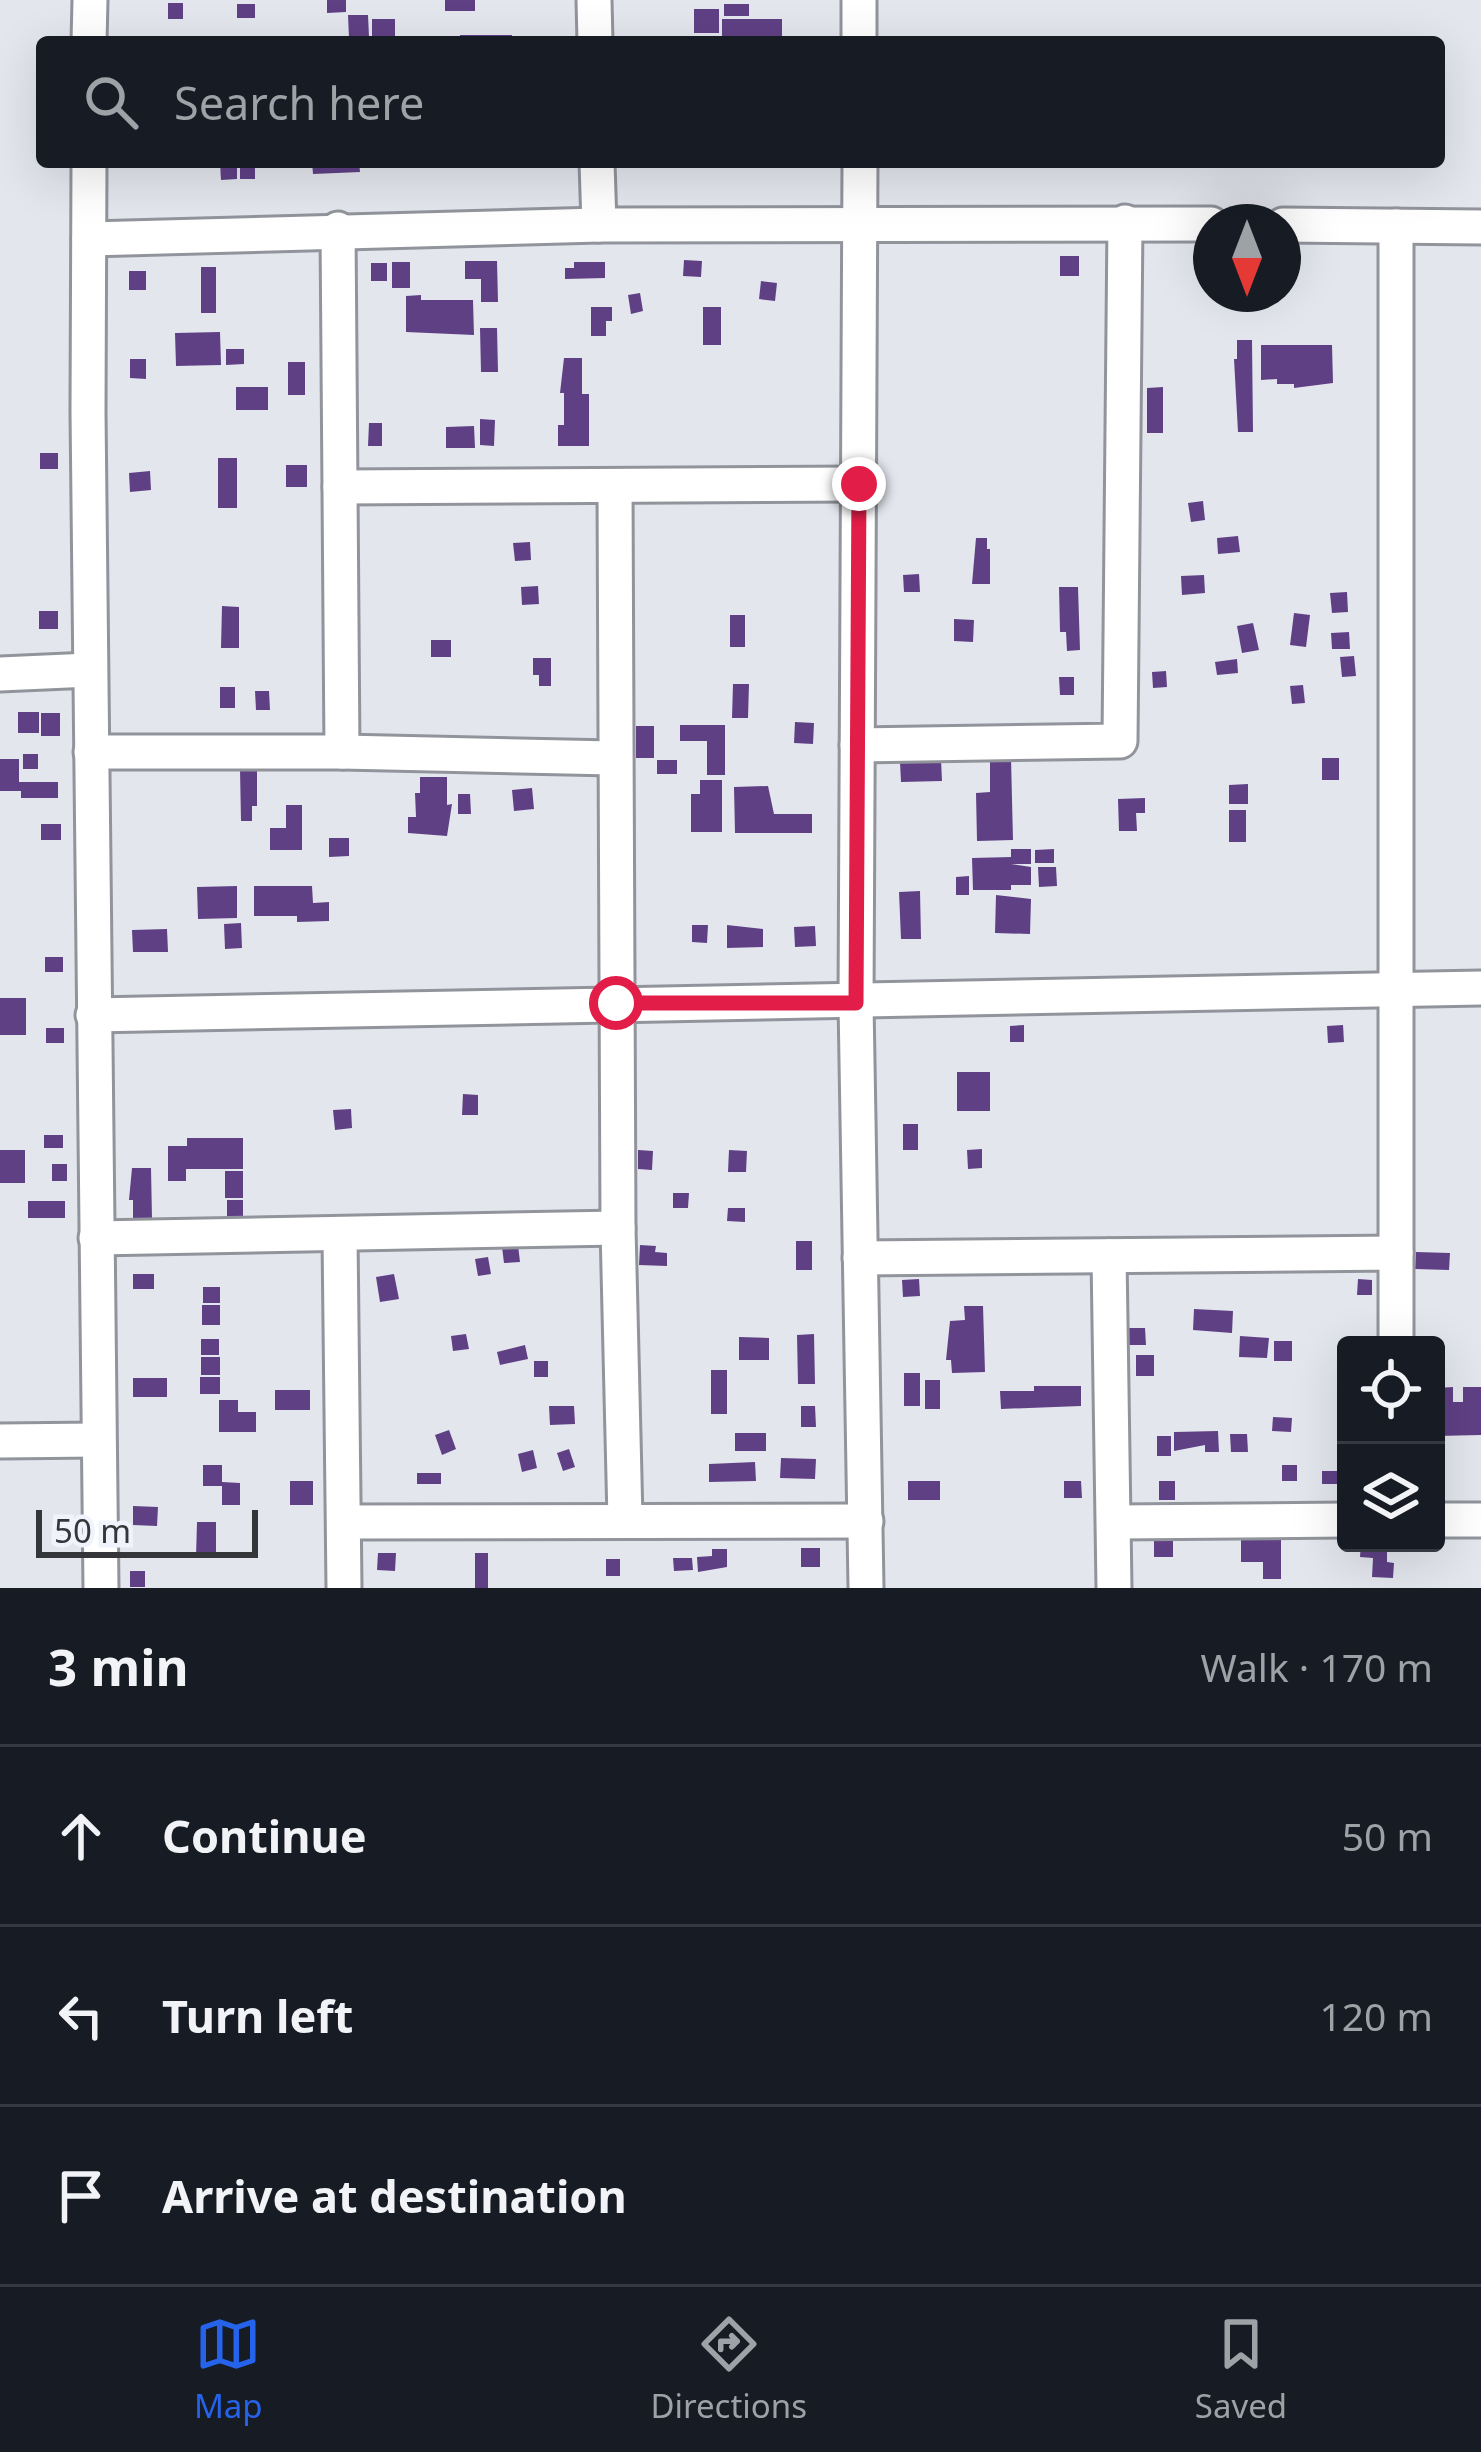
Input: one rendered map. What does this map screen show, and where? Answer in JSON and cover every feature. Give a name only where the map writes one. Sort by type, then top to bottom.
[{"type":"street","points":[[89,36],[90,0]]},
{"type":"street","points":[[594,0],[595,36]]},
{"type":"street","points":[[859,0],[859,36]]},
{"type":"street","points":[[89,168],[101,1588]]},
{"type":"street","points":[[598,168],[599,225]]},
{"type":"street","points":[[860,168],[856,1003],[866,1588]]},
{"type":"street","points":[[857,745],[1120,741],[1125,223]]},
{"type":"street","points":[[89,239],[599,225],[1193,224]]},
{"type":"street","points":[[1301,225],[1481,227]]},
{"type":"street","points":[[1396,226],[1396,1336]]},
{"type":"street","points":[[338,229],[342,752]]},
{"type":"street","points":[[340,487],[859,484]]},
{"type":"street","points":[[615,486],[613,758],[625,1519]]},
{"type":"street","points":[[0,674],[90,670]]},
{"type":"street","points":[[91,752],[613,758]]},
{"type":"street","points":[[93,1015],[1481,988]]},
{"type":"street","points":[[96,1238],[618,1228]]},
{"type":"street","points":[[340,1236],[344,1588]]},
{"type":"street","points":[[860,1258],[1396,1253]]},
{"type":"street","points":[[1108,1256],[1114,1588]]},
{"type":"street","points":[[0,1442],[97,1440]]},
{"type":"street","points":[[1116,1522],[1337,1520]]},
{"type":"street","points":[[1445,1520],[1481,1520]]},
{"type":"street","points":[[344,1522],[866,1521]]},
{"type":"building","points":[[327,0],[346,0],[346,12],[327,13]]},
{"type":"building","points":[[445,0],[475,0],[475,11],[445,11]]},
{"type":"building","points":[[168,3],[183,3],[183,19],[168,19]]},
{"type":"building","points":[[237,4],[255,4],[255,18],[237,18]]},
{"type":"building","points":[[724,4],[749,4],[749,16],[724,16]]},
{"type":"building","points":[[694,9],[719,9],[719,33],[694,33]]},
{"type":"building","points":[[348,15],[368,15],[369,36],[349,36]]},
{"type":"building","points":[[372,19],[395,19],[395,36],[372,36]]},
{"type":"building","points":[[722,19],[782,19],[782,36],[722,36]]},
{"type":"building","points":[[220,168],[237,168],[237,179],[221,180]]},
{"type":"building","points":[[240,168],[255,168],[255,179],[240,179]]},
{"type":"building","points":[[312,168],[360,168],[360,172],[313,174]]},
{"type":"building","points":[[1060,256],[1079,256],[1079,276],[1060,276]]},
{"type":"building","points":[[684,260],[702,261],[701,277],[683,276]]},
{"type":"building","points":[[465,261],[497,261],[498,302],[481,302],[481,279],[465,279]]},
{"type":"building","points":[[392,262],[410,262],[410,288],[392,288]]},
{"type":"building","points":[[574,262],[605,262],[605,278],[565,279],[565,268],[574,268]]},
{"type":"building","points":[[371,263],[387,263],[387,281],[371,281]]},
{"type":"building","points":[[201,267],[216,267],[216,313],[201,313]]},
{"type":"building","points":[[129,271],[146,271],[146,290],[129,290]]},
{"type":"building","points":[[761,281],[777,283],[775,301],[759,299]]},
{"type":"building","points":[[640,293],[643,311],[631,314],[628,295]]},
{"type":"building","points":[[421,295],[421,300],[473,300],[474,335],[406,332],[406,296]]},
{"type":"building","points":[[591,307],[612,307],[606,336],[591,336]]},
{"type":"building","points":[[703,307],[721,307],[721,345],[703,345]]},
{"type":"building","points":[[480,328],[497,328],[498,372],[481,372]]},
{"type":"building","points":[[220,332],[221,365],[176,366],[175,333]]},
{"type":"building","points":[[1237,340],[1252,340],[1253,432],[1238,432]]},
{"type":"building","points":[[1261,345],[1332,345],[1333,383],[1294,388],[1294,384],[1277,384],[1277,379],[1261,380]]},
{"type":"building","points":[[226,349],[244,349],[244,364],[226,365]]},
{"type":"building","points":[[564,358],[582,358],[582,394],[589,394],[589,446],[558,446],[558,425],[564,425],[564,393],[560,393]]},
{"type":"building","points":[[130,359],[146,359],[146,379],[130,378]]},
{"type":"building","points":[[288,362],[305,362],[305,395],[288,395]]},
{"type":"building","points":[[236,387],[268,387],[268,410],[236,410]]},
{"type":"building","points":[[1163,387],[1163,433],[1147,433],[1147,388]]},
{"type":"building","points":[[480,419],[495,420],[494,446],[480,445]]},
{"type":"building","points":[[369,423],[382,423],[382,446],[368,446]]},
{"type":"building","points":[[474,426],[475,448],[446,448],[446,427]]},
{"type":"building","points":[[40,453],[58,453],[58,469],[40,469]]},
{"type":"building","points":[[218,458],[237,458],[237,508],[218,508]]},
{"type":"building","points":[[286,465],[307,465],[307,487],[286,487]]},
{"type":"building","points":[[150,471],[151,490],[130,492],[129,473]]},
{"type":"building","points":[[1203,501],[1205,520],[1191,522],[1188,503]]},
{"type":"building","points":[[1238,536],[1240,552],[1218,554],[1217,538]]},
{"type":"building","points":[[976,538],[987,538],[990,584],[972,584]]},
{"type":"building","points":[[530,542],[531,560],[515,561],[513,543]]},
{"type":"building","points":[[919,574],[920,592],[904,592],[903,575]]},
{"type":"building","points":[[1204,575],[1205,593],[1182,595],[1181,576]]},
{"type":"building","points":[[538,586],[539,604],[522,605],[521,587]]},
{"type":"building","points":[[1059,587],[1078,587],[1080,650],[1067,651],[1066,632],[1060,632]]},
{"type":"building","points":[[1347,592],[1348,612],[1332,613],[1330,593]]},
{"type":"building","points":[[222,606],[239,607],[239,648],[221,648]]},
{"type":"building","points":[[39,611],[58,611],[58,629],[39,629]]},
{"type":"building","points":[[1294,613],[1310,615],[1306,647],[1290,645]]},
{"type":"building","points":[[730,615],[745,615],[745,647],[730,647]]},
{"type":"building","points":[[954,619],[974,620],[973,642],[954,641]]},
{"type":"building","points":[[1253,623],[1259,650],[1242,653],[1237,626]]},
{"type":"building","points":[[1349,632],[1350,649],[1332,649],[1331,633]]},
{"type":"building","points":[[431,640],[451,640],[451,657],[431,657]]},
{"type":"building","points":[[1354,656],[1356,676],[1342,677],[1340,657]]},
{"type":"building","points":[[533,658],[551,658],[551,686],[539,686]]},
{"type":"building","points":[[1237,659],[1238,673],[1217,675],[1215,662]]},
{"type":"building","points":[[1166,671],[1167,687],[1153,688],[1152,672]]},
{"type":"building","points":[[1059,677],[1074,677],[1074,695],[1060,695]]},
{"type":"building","points":[[733,684],[749,684],[748,718],[732,718]]},
{"type":"building","points":[[1303,685],[1305,703],[1292,704],[1290,686]]},
{"type":"building","points":[[220,687],[235,687],[235,708],[220,708]]},
{"type":"building","points":[[255,691],[269,691],[270,710],[256,710]]},
{"type":"building","points":[[18,712],[39,712],[39,733],[18,733]]},
{"type":"building","points":[[41,713],[60,713],[60,736],[41,736]]},
{"type":"building","points":[[795,722],[814,723],[813,744],[794,743]]},
{"type":"building","points":[[680,725],[725,725],[725,775],[707,775],[707,741],[680,741]]},
{"type":"building","points":[[636,726],[654,726],[654,758],[636,758]]},
{"type":"building","points":[[23,754],[38,754],[38,769],[23,769]]},
{"type":"building","points":[[1011,758],[1013,840],[977,841],[976,793],[990,792],[990,759]]},
{"type":"building","points":[[1322,758],[1339,758],[1339,780],[1322,780]]},
{"type":"building","points":[[0,759],[19,759],[19,782],[58,782],[58,798],[21,798],[21,791],[0,791]]},
{"type":"building","points":[[657,760],[677,760],[677,774],[657,774]]},
{"type":"building","points":[[941,760],[942,781],[901,782],[900,762]]},
{"type":"building","points":[[240,769],[257,769],[252,821],[241,821]]},
{"type":"building","points":[[420,777],[447,777],[447,805],[452,804],[447,836],[408,833],[408,817],[416,817]]},
{"type":"building","points":[[700,780],[722,780],[722,832],[691,832],[691,794],[700,794]]},
{"type":"building","points":[[1248,784],[1248,804],[1229,804],[1229,785]]},
{"type":"building","points":[[768,786],[774,814],[812,814],[812,833],[735,833],[734,787]]},
{"type":"building","points":[[532,788],[534,809],[514,811],[512,790]]},
{"type":"building","points":[[458,794],[470,794],[471,814],[458,814]]},
{"type":"building","points":[[1145,798],[1145,813],[1136,813],[1137,831],[1119,831],[1118,799]]},
{"type":"building","points":[[286,805],[302,805],[302,850],[270,850],[270,828],[286,828]]},
{"type":"building","points":[[1229,810],[1246,810],[1246,842],[1229,842]]},
{"type":"building","points":[[41,824],[61,824],[61,840],[41,840]]},
{"type":"building","points":[[329,838],[349,838],[349,856],[329,857]]},
{"type":"building","points":[[1011,849],[1031,849],[1031,864],[1011,864],[1031,867],[1031,885],[973,890],[972,858],[1011,857]]},
{"type":"building","points":[[1054,849],[1054,863],[1035,863],[1035,850]]},
{"type":"building","points":[[1038,867],[1056,867],[1057,886],[1039,887]]},
{"type":"building","points":[[969,876],[969,895],[956,895],[956,877]]},
{"type":"building","points":[[237,886],[237,918],[198,919],[197,887]]},
{"type":"building","points":[[254,886],[312,886],[313,903],[329,902],[329,921],[254,916]]},
{"type":"building","points":[[920,891],[921,939],[901,939],[899,892]]},
{"type":"building","points":[[996,895],[1031,899],[1030,934],[995,933]]},
{"type":"building","points":[[241,923],[242,948],[225,949],[224,924]]},
{"type":"building","points":[[692,925],[708,925],[707,943],[692,942]]},
{"type":"building","points":[[727,925],[763,929],[763,947],[727,948]]},
{"type":"building","points":[[815,926],[816,946],[795,947],[794,927]]},
{"type":"building","points":[[167,929],[168,952],[133,952],[132,930]]},
{"type":"building","points":[[45,957],[63,957],[63,972],[45,972]]},
{"type":"building","points":[[0,998],[26,998],[26,1035],[0,1035]]},
{"type":"building","points":[[1024,1025],[1024,1042],[1010,1042],[1010,1026]]},
{"type":"building","points":[[1343,1025],[1344,1042],[1328,1043],[1327,1026]]},
{"type":"building","points":[[46,1028],[64,1028],[64,1043],[46,1043]]},
{"type":"building","points":[[957,1072],[990,1072],[990,1111],[957,1111]]},
{"type":"building","points":[[463,1094],[478,1095],[478,1115],[462,1115]]},
{"type":"building","points":[[351,1109],[352,1128],[335,1130],[333,1110]]},
{"type":"building","points":[[903,1124],[918,1124],[918,1150],[903,1150]]},
{"type":"building","points":[[44,1135],[63,1135],[63,1148],[44,1148]]},
{"type":"building","points":[[187,1138],[243,1138],[243,1169],[186,1169],[186,1181],[168,1181],[168,1146],[187,1146]]},
{"type":"building","points":[[982,1149],[982,1168],[968,1169],[967,1150]]},
{"type":"building","points":[[0,1150],[25,1150],[25,1183],[0,1183]]},
{"type":"building","points":[[638,1150],[653,1151],[652,1170],[638,1169]]},
{"type":"building","points":[[729,1150],[747,1151],[746,1172],[728,1172]]},
{"type":"building","points":[[52,1164],[67,1164],[67,1181],[52,1181]]},
{"type":"building","points":[[132,1168],[151,1168],[152,1219],[133,1219],[133,1200],[129,1200]]},
{"type":"building","points":[[225,1171],[243,1171],[243,1198],[225,1198]]},
{"type":"building","points":[[673,1193],[689,1193],[688,1208],[673,1208]]},
{"type":"building","points":[[227,1200],[243,1200],[243,1217],[227,1217]]},
{"type":"building","points":[[28,1201],[65,1201],[65,1218],[28,1218]]},
{"type":"building","points":[[728,1208],[745,1208],[745,1222],[727,1221]]},
{"type":"building","points":[[796,1241],[812,1241],[812,1270],[796,1270]]},
{"type":"building","points":[[518,1245],[520,1262],[504,1263],[502,1247]]},
{"type":"building","points":[[640,1245],[667,1253],[667,1266],[639,1265]]},
{"type":"building","points":[[1416,1252],[1450,1253],[1449,1270],[1415,1269]]},
{"type":"building","points":[[488,1257],[491,1274],[478,1276],[475,1259]]},
{"type":"building","points":[[133,1274],[154,1274],[154,1289],[133,1289]]},
{"type":"building","points":[[394,1274],[399,1299],[380,1302],[376,1277]]},
{"type":"building","points":[[919,1279],[920,1296],[903,1297],[902,1280]]},
{"type":"building","points":[[1358,1279],[1372,1280],[1372,1295],[1357,1295]]},
{"type":"building","points":[[203,1287],[220,1287],[220,1303],[203,1303]]},
{"type":"building","points":[[202,1305],[220,1305],[220,1325],[202,1325]]},
{"type":"building","points":[[964,1306],[983,1306],[985,1372],[952,1373],[951,1360],[946,1360],[950,1321],[965,1320]]},
{"type":"building","points":[[1194,1309],[1233,1311],[1232,1333],[1193,1330]]},
{"type":"building","points":[[1127,1328],[1145,1328],[1146,1345],[1128,1345]]},
{"type":"building","points":[[466,1334],[469,1349],[453,1351],[451,1336]]},
{"type":"building","points":[[814,1334],[815,1384],[798,1384],[797,1335]]},
{"type":"building","points":[[1240,1336],[1269,1338],[1267,1358],[1239,1357]]},
{"type":"building","points":[[739,1337],[769,1338],[769,1360],[739,1360]]},
{"type":"building","points":[[201,1339],[219,1339],[219,1355],[201,1355]]},
{"type":"building","points":[[1274,1341],[1292,1341],[1292,1361],[1274,1361]]},
{"type":"building","points":[[525,1345],[528,1359],[500,1365],[497,1352]]},
{"type":"building","points":[[1136,1355],[1154,1355],[1154,1376],[1136,1376]]},
{"type":"building","points":[[201,1357],[220,1357],[220,1375],[201,1375]]},
{"type":"building","points":[[534,1361],[548,1361],[548,1377],[534,1377]]},
{"type":"building","points":[[711,1370],[727,1370],[727,1414],[711,1414]]},
{"type":"building","points":[[904,1373],[920,1373],[920,1406],[904,1406]]},
{"type":"building","points":[[200,1377],[220,1377],[220,1394],[200,1394]]},
{"type":"building","points":[[133,1378],[167,1378],[167,1397],[133,1397]]},
{"type":"building","points":[[925,1380],[940,1380],[940,1409],[925,1409]]},
{"type":"building","points":[[1034,1386],[1081,1386],[1081,1406],[1001,1409],[1000,1391],[1034,1391]]},
{"type":"building","points":[[1445,1387],[1453,1387],[1453,1402],[1463,1402],[1463,1387],[1481,1387],[1481,1435],[1445,1436]]},
{"type":"building","points":[[275,1390],[310,1390],[310,1410],[275,1410]]},
{"type":"building","points":[[219,1400],[238,1400],[238,1412],[256,1412],[256,1432],[219,1432]]},
{"type":"building","points":[[549,1406],[574,1406],[575,1424],[550,1425]]},
{"type":"building","points":[[801,1406],[815,1406],[816,1427],[801,1427]]},
{"type":"building","points":[[1273,1417],[1292,1418],[1291,1432],[1272,1431]]},
{"type":"building","points":[[449,1430],[456,1449],[442,1455],[435,1435]]},
{"type":"building","points":[[1218,1431],[1219,1452],[1205,1452],[1205,1445],[1174,1451],[1174,1432]]},
{"type":"building","points":[[735,1433],[766,1433],[766,1451],[735,1451]]},
{"type":"building","points":[[1230,1434],[1247,1434],[1248,1452],[1231,1452]]},
{"type":"building","points":[[1157,1436],[1171,1436],[1171,1456],[1157,1456]]},
{"type":"building","points":[[569,1449],[575,1467],[563,1471],[557,1453]]},
{"type":"building","points":[[533,1450],[537,1468],[522,1472],[518,1454]]},
{"type":"building","points":[[781,1458],[816,1459],[815,1479],[780,1478]]},
{"type":"building","points":[[755,1462],[756,1481],[709,1482],[709,1464]]},
{"type":"building","points":[[203,1465],[222,1465],[222,1482],[240,1483],[240,1505],[222,1505],[222,1486],[203,1486]]},
{"type":"building","points":[[1282,1465],[1297,1465],[1297,1481],[1282,1481]]},
{"type":"building","points":[[1322,1471],[1337,1471],[1337,1484],[1322,1484]]},
{"type":"building","points":[[417,1473],[441,1473],[441,1484],[417,1484]]},
{"type":"building","points":[[290,1481],[313,1481],[313,1505],[290,1505]]},
{"type":"building","points":[[908,1481],[940,1481],[940,1500],[908,1500]]},
{"type":"building","points":[[1064,1481],[1081,1481],[1082,1498],[1064,1498]]},
{"type":"building","points":[[1159,1481],[1175,1481],[1175,1500],[1159,1500]]},
{"type":"building","points":[[133,1506],[158,1507],[157,1526],[133,1525]]},
{"type":"building","points":[[197,1522],[216,1522],[216,1557],[196,1557]]},
{"type":"building","points":[[1241,1540],[1281,1540],[1281,1579],[1263,1579],[1263,1562],[1241,1562]]},
{"type":"building","points":[[1154,1541],[1173,1541],[1173,1557],[1154,1557]]},
{"type":"building","points":[[801,1548],[820,1548],[820,1567],[801,1567]]},
{"type":"building","points":[[712,1549],[727,1549],[727,1567],[698,1572],[697,1557],[712,1556]]},
{"type":"building","points":[[1360,1552],[1387,1552],[1387,1562],[1394,1563],[1393,1578],[1372,1577],[1373,1558],[1360,1557]]},
{"type":"building","points":[[378,1553],[396,1553],[395,1571],[377,1570]]},
{"type":"building","points":[[475,1553],[488,1553],[488,1588],[475,1588]]},
{"type":"building","points":[[673,1558],[692,1558],[693,1570],[674,1571]]},
{"type":"building","points":[[606,1559],[620,1559],[620,1576],[606,1576]]},
{"type":"building","points":[[130,1571],[145,1571],[145,1587],[130,1587]]},
{"type":"route","points":[[616,1003],[856,1003],[859,484]]}]
